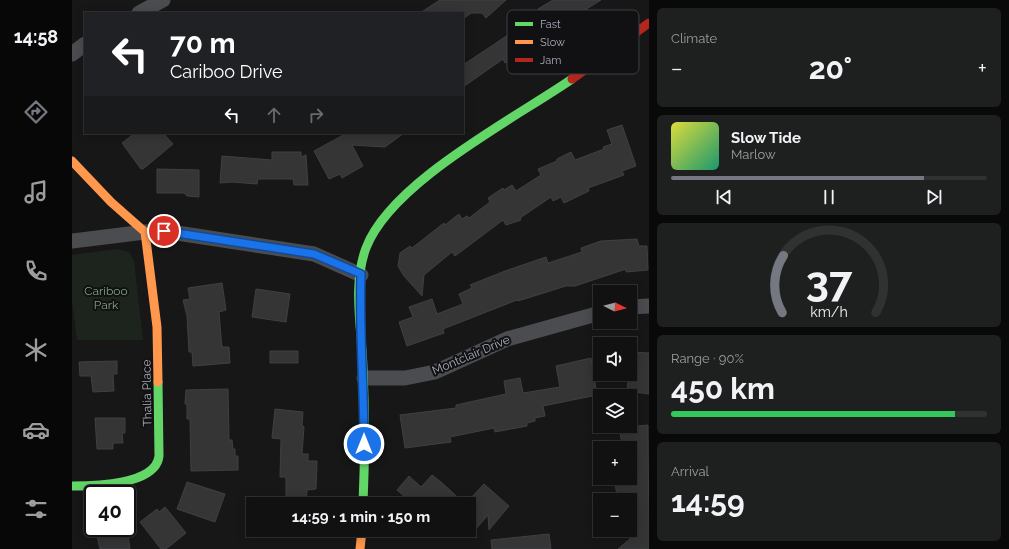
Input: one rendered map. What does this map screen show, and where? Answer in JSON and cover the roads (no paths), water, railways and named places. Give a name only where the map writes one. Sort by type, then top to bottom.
[{"type":"street","points":[[141,12],[163,0]]},
{"type":"street","points":[[639,30],[649,23]]},
{"type":"street","points":[[72,54],[84,45]]},
{"type":"street","points":[[363,497],[364,378],[360,298],[361,274],[366,249],[371,236],[388,212],[436,170],[579,74]]},
{"type":"street","points":[[72,161],[111,202],[145,232]]},
{"type":"street","points":[[72,241],[164,231],[291,249],[314,254],[361,274]]},
{"type":"street","name":"Thalia Place","points":[[72,486],[123,482],[137,479],[149,472],[158,462],[160,444],[157,327],[145,232]]},
{"type":"street","points":[[637,307],[649,306]]},
{"type":"street","name":"Montclair Drive","points":[[364,378],[405,378],[435,372],[507,339],[593,315]]},
{"type":"street","points":[[360,549],[361,537]]},
{"type":"park label","name":"Cariboo Park","points":[[106,298]]}]
